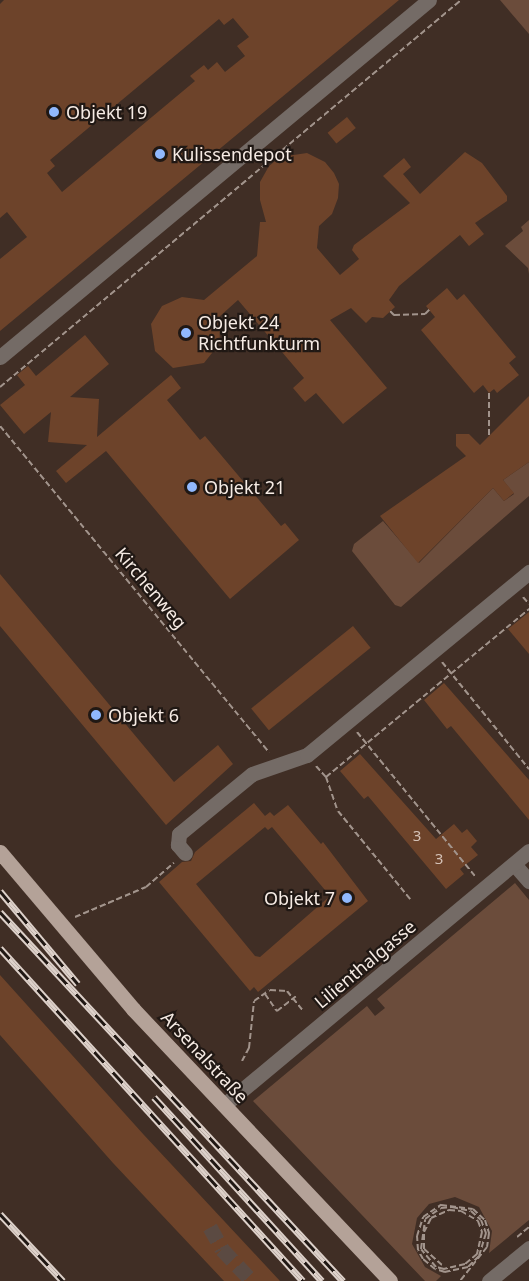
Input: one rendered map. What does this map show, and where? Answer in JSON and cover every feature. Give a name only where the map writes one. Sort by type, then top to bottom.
[{"type":"main road","name":"Arsenalstraße","points":[[0,852],[60,926],[390,1281]]},
{"type":"street","points":[[0,357],[429,0]]},
{"type":"street","points":[[185,853],[178,845],[179,834],[252,774],[281,766],[307,755],[529,572]]},
{"type":"street","name":"Lilienthalgasse","points":[[224,1104],[529,851]]},
{"type":"street","points":[[514,864],[529,881]]},
{"type":"street","points":[[489,1281],[529,1248]]},
{"type":"path","points":[[0,387],[461,0]]},
{"type":"path","points":[[390,311],[394,315],[425,314],[429,310]]},
{"type":"path","points":[[489,393],[489,435]]},
{"type":"path","name":"Kirchenweg","points":[[0,426],[281,766]]},
{"type":"path","points":[[410,899],[338,811],[326,777],[529,609]]},
{"type":"path","points":[[433,651],[529,769]]},
{"type":"path","points":[[348,721],[485,887]]},
{"type":"path","points":[[526,765],[529,762]]},
{"type":"path","points":[[60,926],[87,910],[146,887],[185,853]]},
{"type":"path","points":[[242,1061],[249,1048],[254,1001],[270,990],[287,991],[295,997],[303,1011]]},
{"type":"path","points":[[265,994],[277,1011],[295,997]]},
{"type":"path","points":[[442,1264],[424,1249],[424,1232],[430,1218],[455,1211],[478,1221],[482,1232],[477,1254],[452,1269],[436,1267],[425,1258],[420,1237],[425,1219],[441,1208],[452,1207],[471,1211],[481,1220],[486,1233],[479,1256],[468,1267],[445,1272],[435,1269],[423,1259],[418,1250],[417,1236],[423,1217],[441,1205],[453,1203],[473,1209],[484,1220],[489,1233],[487,1247],[460,1281]]},
{"type":"shaded area","points":[[500,0],[529,0],[529,34]]},
{"type":"shaded area","points":[[529,220],[529,274],[528,268],[505,246],[523,231],[521,227]]},
{"type":"shaded area","points":[[529,462],[529,496],[401,607],[395,605],[352,551],[354,544],[383,521],[419,563],[493,488],[504,501],[514,494],[503,480]]},
{"type":"shaded area","points":[[515,883],[529,900],[529,1220],[489,1253],[492,1231],[479,1207],[455,1197],[429,1204],[417,1218],[412,1244],[425,1267],[441,1276],[436,1281],[425,1281],[253,1101],[367,1006],[375,1016],[385,1008],[377,999]]},
{"type":"building","points":[[4,0],[399,0],[0,331],[0,259],[27,237],[7,212],[0,218],[0,4]],"holes":[[[233,18],[249,37],[237,46],[245,56],[225,72],[217,62],[208,70],[204,65],[190,76],[195,81],[62,192],[47,173],[55,166],[50,160],[219,19],[224,25]]]},
{"type":"building","points":[[347,117],[356,128],[336,144],[328,133]]},
{"type":"building","points":[[465,152],[482,163],[507,196],[507,201],[475,223],[484,234],[469,246],[460,235],[399,286],[389,300],[395,307],[383,318],[372,317],[366,323],[351,308],[330,320],[387,388],[343,424],[316,393],[305,402],[293,388],[304,378],[238,300],[219,317],[220,343],[204,363],[173,368],[155,351],[151,324],[162,306],[182,297],[204,300],[257,256],[260,222],[266,222],[260,200],[260,182],[269,166],[280,157],[307,153],[325,162],[334,173],[339,184],[338,198],[332,214],[319,226],[317,248],[340,275],[359,259],[352,250],[354,245],[410,203],[383,176],[404,158],[411,167],[403,174],[420,194]]},
{"type":"building","points":[[447,288],[457,300],[464,294],[516,357],[509,363],[519,375],[497,393],[494,389],[489,393],[483,385],[474,393],[421,330],[435,317],[426,306]]},
{"type":"building","points":[[85,335],[109,364],[70,397],[99,399],[97,437],[171,375],[181,388],[167,400],[200,440],[205,436],[281,526],[285,523],[299,540],[230,599],[106,451],[66,483],[56,471],[87,445],[48,442],[51,412],[24,434],[0,405],[25,385],[17,375],[28,366],[36,376]]},
{"type":"building","points":[[529,396],[529,462],[503,480],[514,493],[504,501],[493,488],[418,563],[380,516],[466,456],[456,446],[456,434],[469,434],[480,445]]},
{"type":"building","name":"Objekt 6","points":[[0,574],[174,782],[218,745],[233,764],[166,825],[0,626]]},
{"type":"building","points":[[529,612],[529,654],[508,629]]},
{"type":"building","points":[[353,626],[371,648],[269,730],[251,708]]},
{"type":"building","points":[[444,683],[529,780],[529,820],[451,726],[447,729],[424,700]]},
{"type":"building","points":[[360,754],[436,839],[454,824],[462,833],[467,829],[477,841],[471,847],[478,855],[460,869],[464,874],[446,889],[368,796],[364,799],[340,771]]},
{"type":"building","name":"Objekt 7","points":[[254,803],[265,816],[270,812],[274,816],[288,805],[321,844],[323,842],[368,901],[258,992],[254,987],[250,991],[159,882],[182,862],[191,861],[195,852]],"holes":[[[265,827],[268,830],[272,827],[330,896],[260,957],[255,956],[196,884]]]},
{"type":"building","points":[[0,975],[280,1281],[224,1281],[113,1163],[0,1035]]},
{"type":"tunnel","points":[[210,1227],[222,1249],[252,1281]]},
{"type":"railway","points":[[0,891],[78,984]]},
{"type":"railway","points":[[0,912],[343,1281]]},
{"type":"railway","points":[[0,948],[303,1281]]},
{"type":"railway","points":[[154,1097],[322,1281]]},
{"type":"railway","points":[[0,1214],[63,1281]]},
{"type":"place","name":"Objekt 19","points":[[54,112]]},
{"type":"place","name":"Kulissendepot","points":[[160,154]]},
{"type":"place","name":"Objekt 24 Richtfunkturm","points":[[186,333]]},
{"type":"place","name":"Objekt 21","points":[[192,487]]},
{"type":"place","name":"Objekt 6","points":[[96,715]]},
{"type":"place","name":"Objekt 7","points":[[347,898]]}]
